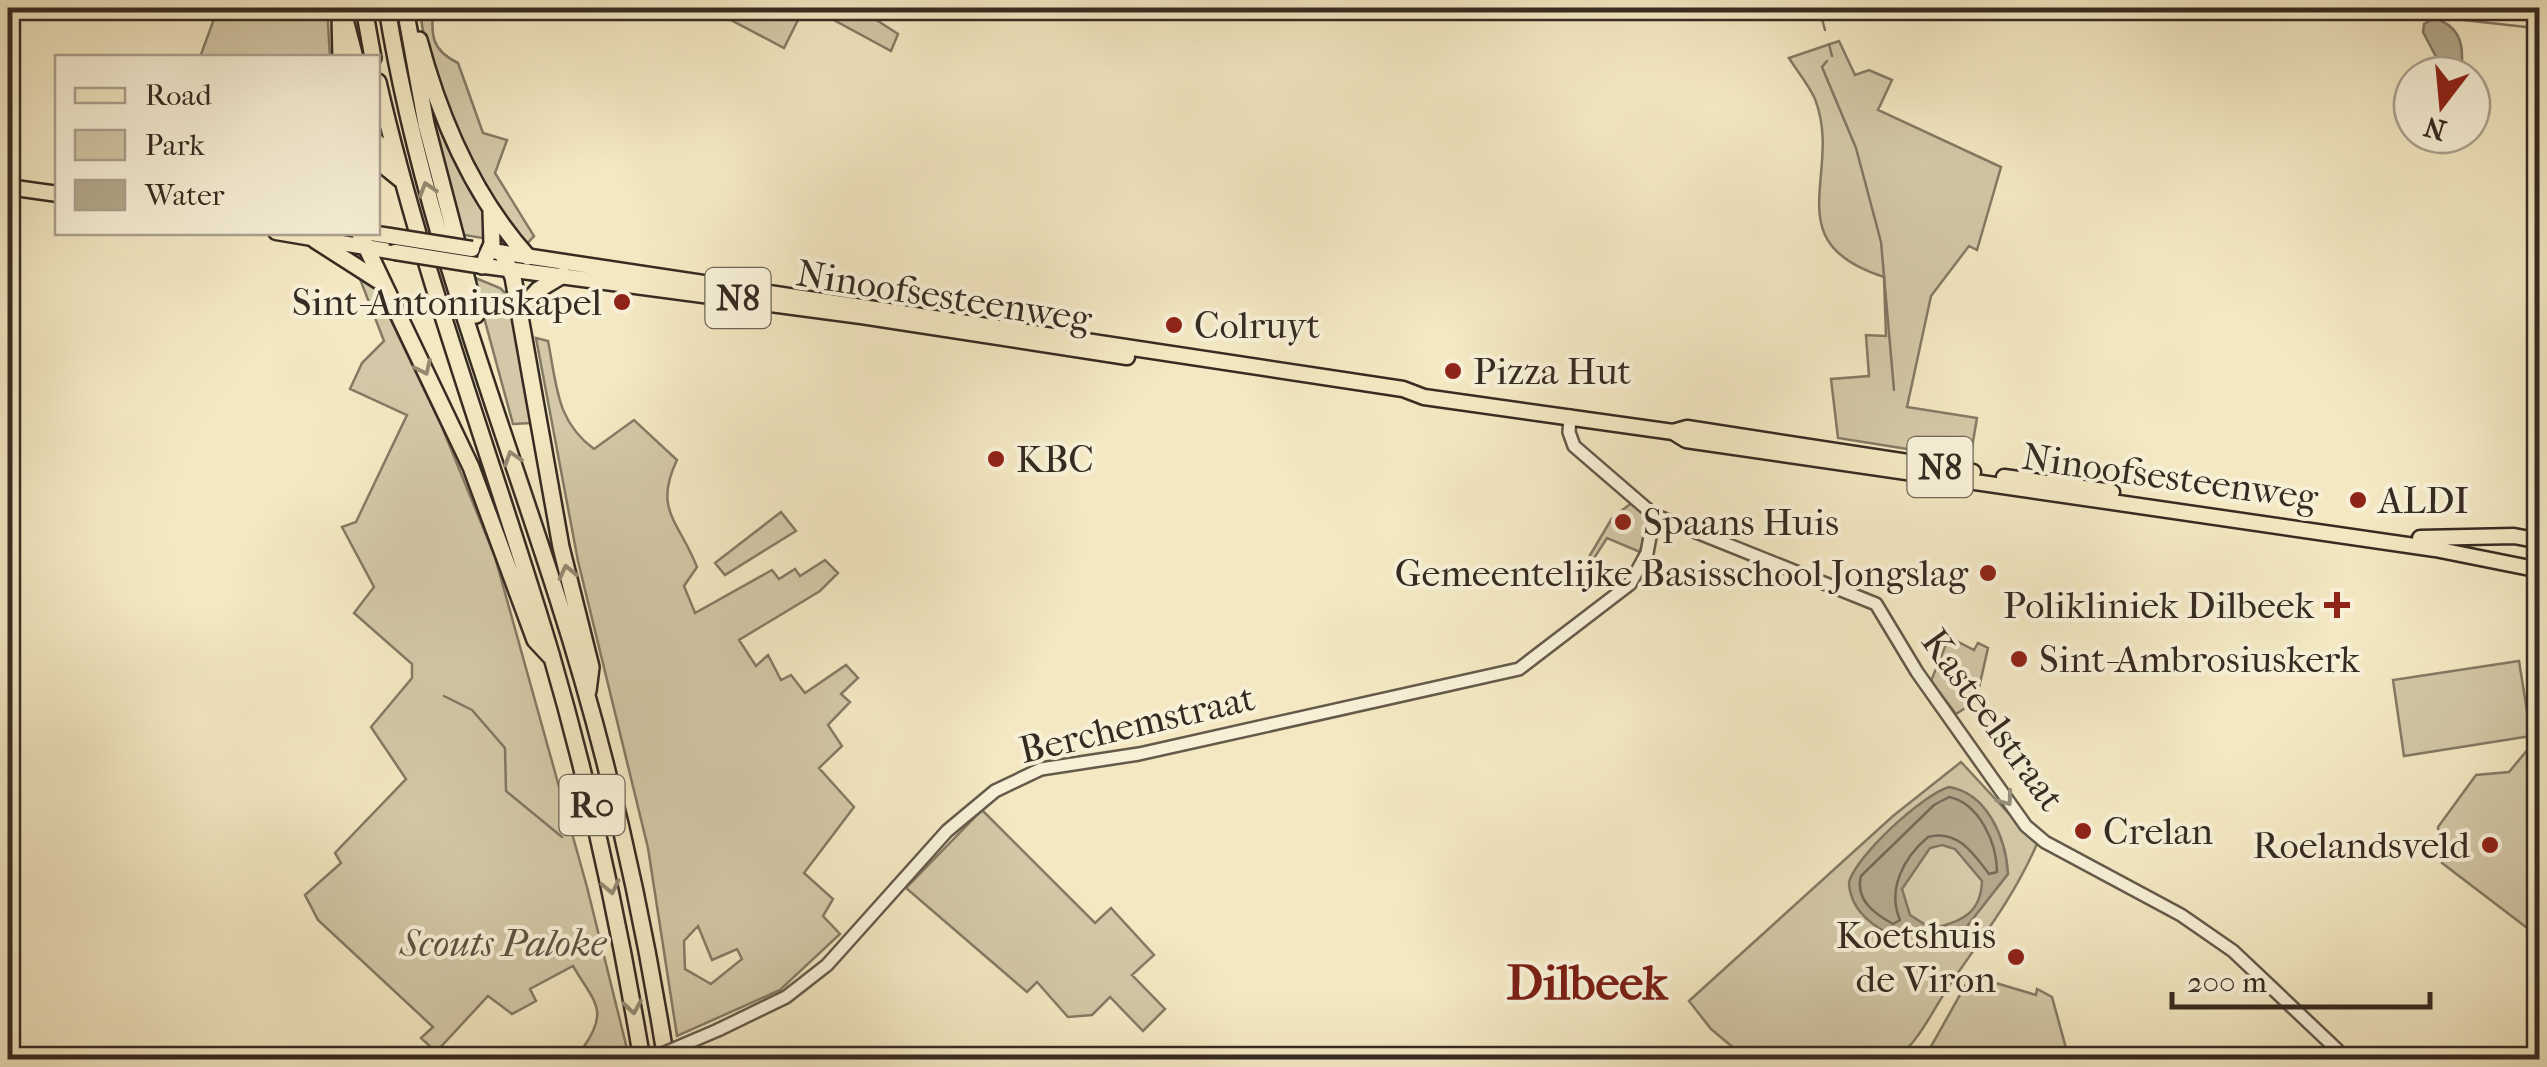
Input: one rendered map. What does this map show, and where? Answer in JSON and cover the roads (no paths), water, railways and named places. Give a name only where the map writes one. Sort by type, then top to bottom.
[{"type":"highway","points":[[341,55],[342,8]]},
{"type":"highway","points":[[342,8],[354,55]]},
{"type":"highway","points":[[364,8],[372,55]]},
{"type":"highway","name":"R0","points":[[388,8],[420,168],[587,695],[629,858],[666,1060]]},
{"type":"highway","points":[[408,8],[426,124],[479,328],[476,349]]},
{"type":"highway","points":[[408,8],[442,112],[490,212],[528,257]]},
{"type":"highway","name":"R0","points":[[380,91],[400,179],[552,658],[601,837],[645,1060]]},
{"type":"highway","points":[[380,151],[384,166],[400,179]]},
{"type":"highway","points":[[490,212],[488,259],[511,270],[561,546],[591,667],[587,695]]},
{"type":"highway","points":[[371,237],[380,281],[470,468],[535,640],[552,658]]},
{"type":"highway","points":[[315,240],[380,281]]},
{"type":"highway","points":[[519,311],[538,290],[563,275]]},
{"type":"main road","points":[[8,187],[55,194]]},
{"type":"main road","name":"Ninoofsesteenweg","points":[[291,235],[315,240],[371,237],[472,249],[511,270],[1401,399],[1424,397],[1570,416],[1673,432],[1686,440],[2435,549],[2540,570]]},
{"type":"main road","name":"Ninoofsesteenweg","points":[[371,237],[395,252],[488,259],[528,257],[1403,389],[1424,397]]},
{"type":"main road","name":"Ninoofsesteenweg","points":[[1673,432],[1687,428],[2423,539],[2514,536],[2540,541]]},
{"type":"street","points":[[1570,416],[1569,432],[1574,446],[1654,514]]},
{"type":"street","name":"Kasteelstraat","points":[[1654,514],[1792,574],[1876,604],[1916,672],[2036,835],[2108,874],[2232,952],[2348,1060]]},
{"type":"street","name":"Berchemstraat","points":[[645,1060],[786,998],[828,965],[946,831],[994,791],[1042,769],[1139,754],[1520,669],[1630,584],[1647,553],[1654,514]]},
{"type":"water","points":[[2435,18],[2453,29],[2462,55],[2435,55],[2423,32],[2424,24]]},
{"type":"water","points":[[1949,787],[1962,791],[1984,808],[1998,832],[2008,874],[1957,939],[1934,947],[1906,941],[1867,919],[1852,896],[1849,882],[1877,842],[1937,792]],"holes":[[[1942,845],[1955,849],[1982,881],[1981,892],[1967,915],[1932,929],[1910,915],[1902,889],[1930,848]]]},
{"type":"waterway","points":[[1819,8],[1825,30]]},
{"type":"waterway","points":[[2383,11],[2526,27]]},
{"type":"waterway","points":[[1829,44],[1832,56]]},
{"type":"waterway","points":[[1827,61],[1822,67],[1856,148],[1881,242],[1894,390]]},
{"type":"waterway","points":[[444,696],[472,710],[505,748],[506,791],[562,837]]},
{"type":"place","name":"Sint-Antoniuskapel","points":[[622,302]]},
{"type":"place","name":"Colruyt","points":[[1174,325]]},
{"type":"place","name":"Pizza Hut","points":[[1453,371]]},
{"type":"place","name":"KBC","points":[[996,459]]},
{"type":"place","name":"ALDI","points":[[2358,500]]},
{"type":"place","name":"Spaans Huis","points":[[1623,522]]},
{"type":"place","name":"Gemeentelijke Basisschool Jongslag","points":[[1988,573]]},
{"type":"place","name":"Polikliniek Dilbeek","points":[[2337,605]]},
{"type":"place","name":"Sint-Ambrosiuskerk","points":[[2019,659]]},
{"type":"place","name":"Crelan","points":[[2083,831]]},
{"type":"place","name":"Roelandsveld","points":[[2490,845]]},
{"type":"place","name":"Koetshuis de Viron","points":[[2016,957]]},
{"type":"district","name":"Dilbeek","points":[[1587,983]]},
{"type":"park label","name":"Scouts Paloke","points":[[503,943]]}]
